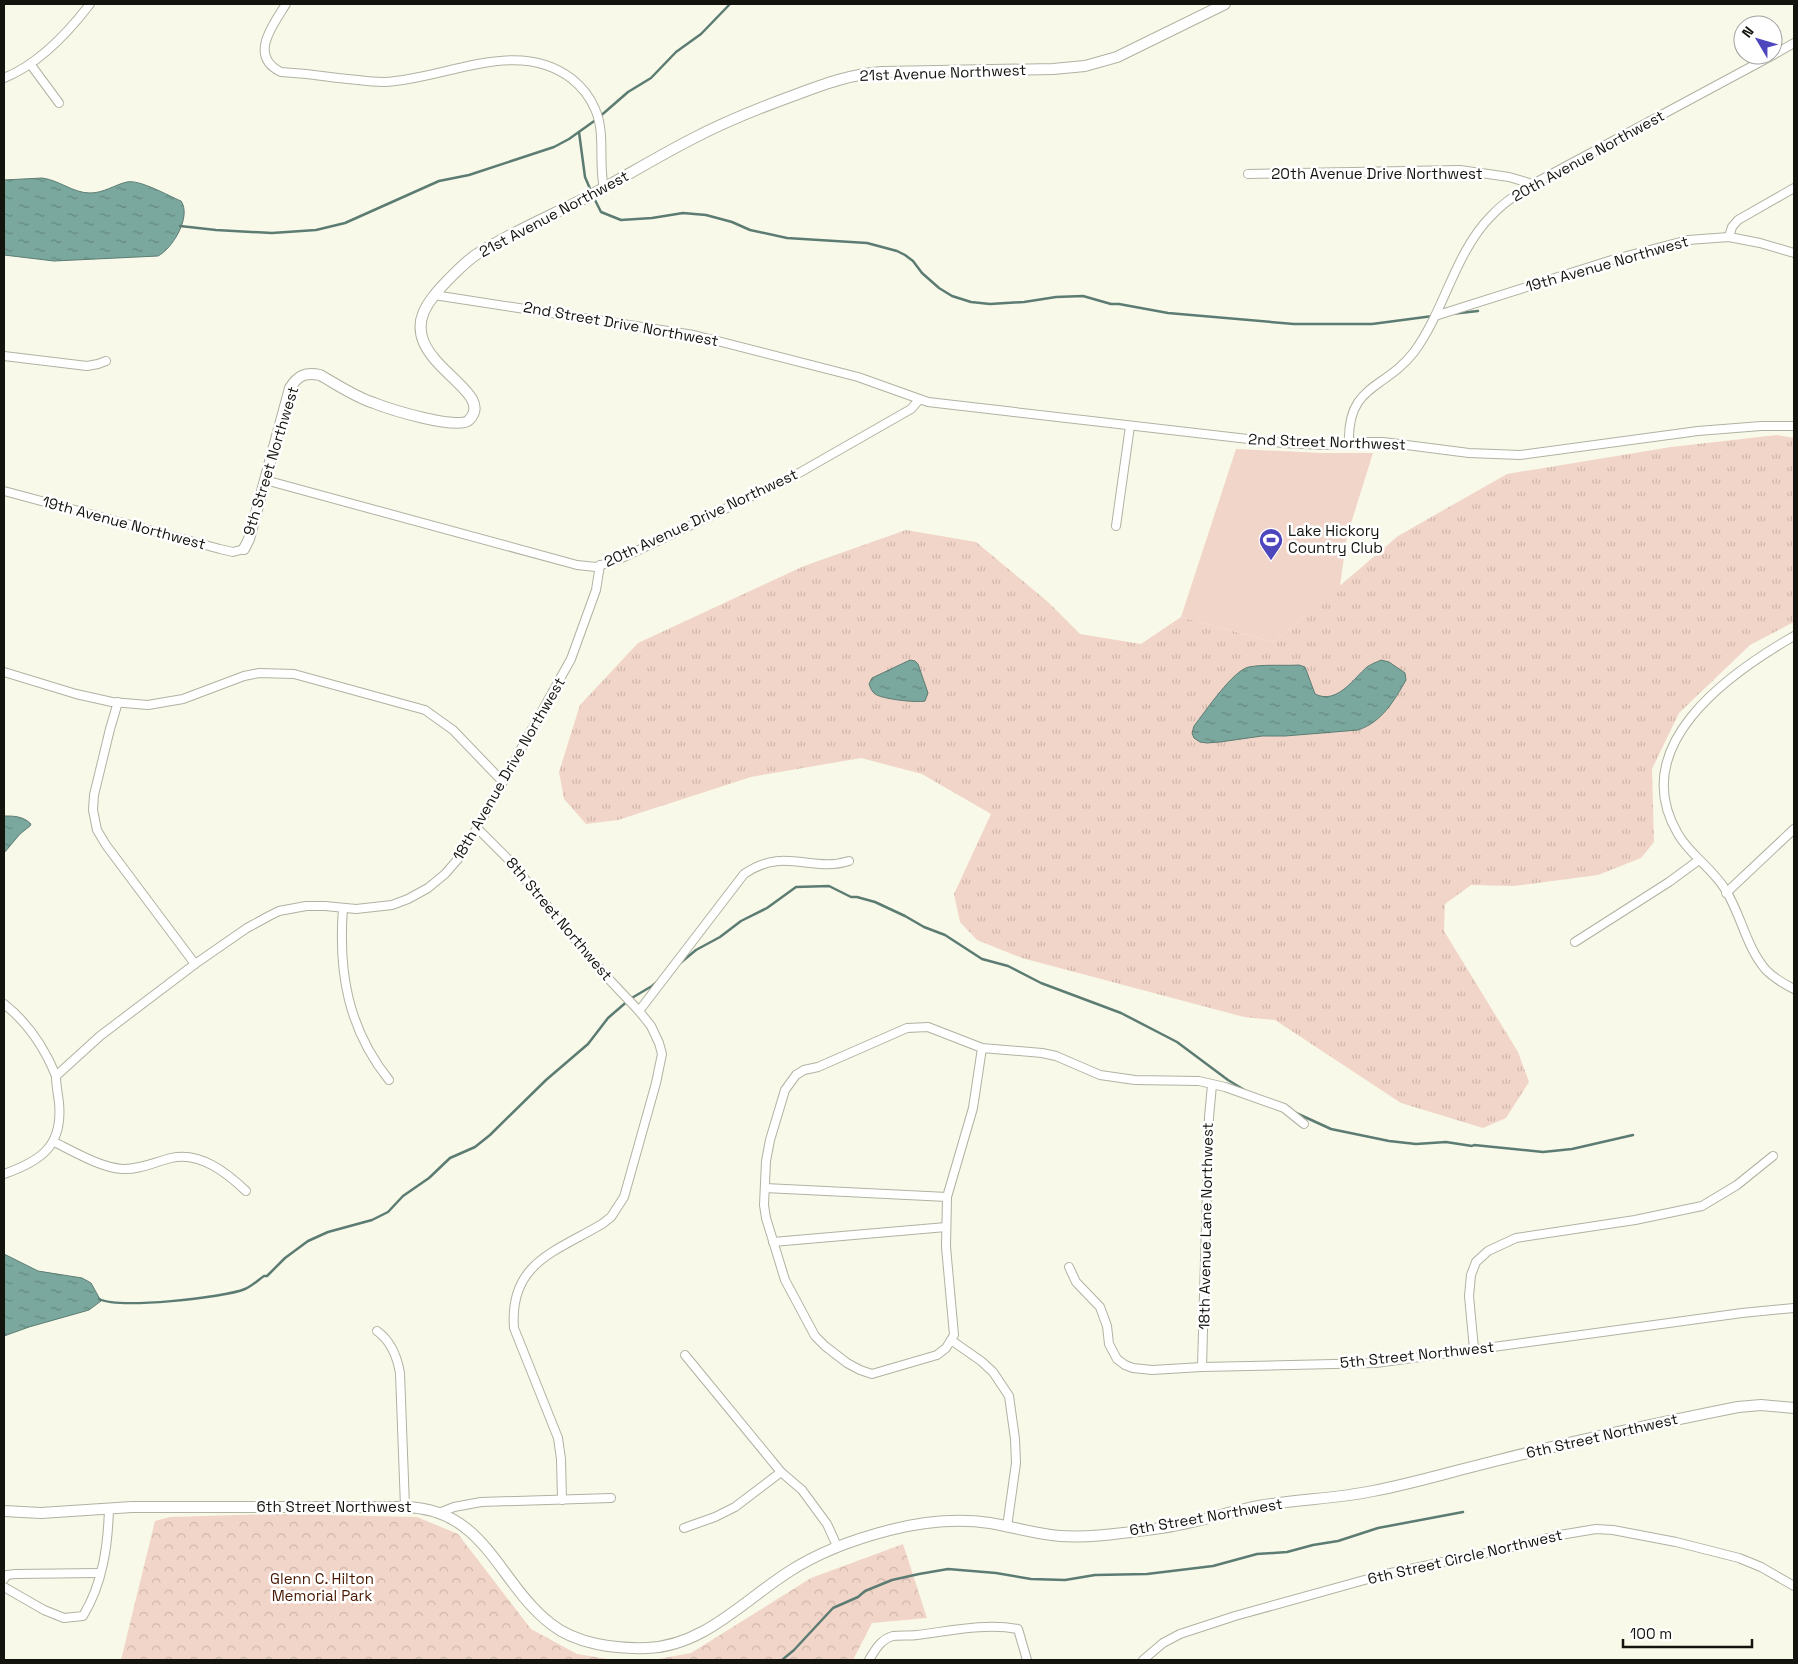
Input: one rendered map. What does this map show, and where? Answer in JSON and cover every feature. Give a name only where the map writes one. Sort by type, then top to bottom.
[{"type":"street","points":[[4,78],[31,64],[58,40],[90,4]]},
{"type":"street","points":[[286,4],[264,45],[264,54],[268,62],[281,72],[384,82],[501,61],[531,61],[552,67],[566,74],[581,86],[596,110],[601,130],[601,170],[604,188]]},
{"type":"street","name":"21st Avenue Northwest","points":[[434,295],[476,255],[716,127],[758,108],[834,80],[859,74],[882,72],[1054,69],[1085,66],[1117,57],[1225,4]]},
{"type":"street","name":"20th Avenue Northwest","points":[[1783,49],[1794,43]]},
{"type":"street","points":[[31,64],[59,103]]},
{"type":"street","name":"20th Avenue Northwest","points":[[1350,443],[1350,421],[1357,403],[1370,389],[1407,360],[1422,340],[1462,258],[1483,225],[1501,206],[1534,184],[1754,65]]},
{"type":"street","name":"20th Avenue Drive Northwest","points":[[1248,174],[1460,170],[1509,177],[1534,184]]},
{"type":"street","points":[[1729,237],[1732,227],[1738,220],[1794,188]]},
{"type":"street","name":"19th Avenue Northwest","points":[[1435,316],[1606,262],[1669,244],[1695,239],[1729,237],[1760,243],[1794,253]]},
{"type":"street","name":"2nd Street Drive Northwest","points":[[434,295],[694,334],[858,377],[892,388],[919,400]]},
{"type":"street","name":"9th Street Northwest","points":[[244,549],[249,540],[290,388],[296,379],[304,374],[320,375],[374,403],[408,414],[455,424],[466,423],[470,419],[474,406],[468,394],[432,355],[421,338],[420,322],[422,312],[434,295]]},
{"type":"street","points":[[4,356],[87,366],[106,361]]},
{"type":"street","name":"20th Avenue Drive Northwest","points":[[265,480],[577,565],[588,567],[600,566],[624,557],[792,477],[911,409],[919,400]]},
{"type":"street","name":"2nd Street Northwest","points":[[919,400],[936,404],[1283,443],[1323,445],[1383,442],[1468,453],[1520,455],[1698,431],[1794,426]]},
{"type":"street","points":[[1116,526],[1130,426]]},
{"type":"street","name":"19th Avenue Northwest","points":[[4,491],[220,549],[233,552],[244,549]]},
{"type":"street","name":"18th Avenue Drive Northwest","points":[[56,1076],[100,1036],[195,964],[247,928],[279,911],[306,906],[371,908],[392,904],[408,899],[428,888],[451,868],[477,828],[571,659],[596,590],[600,566]]},
{"type":"street","points":[[1794,636],[1751,662],[1721,686],[1689,720],[1672,748],[1663,782],[1664,803],[1678,834],[1688,849],[1714,876],[1726,892],[1760,962],[1777,979],[1794,989]]},
{"type":"street","points":[[4,672],[76,694],[118,702],[148,705],[170,702],[198,694],[244,676],[259,673],[294,674],[425,710],[453,730],[503,782]]},
{"type":"street","points":[[118,702],[94,795],[93,810],[96,824],[106,845],[195,964]]},
{"type":"street","name":"8th Street Northwest","points":[[477,828],[509,860],[605,975],[639,1011],[656,1034],[662,1054],[656,1083],[624,1197],[611,1217],[536,1264],[524,1276],[515,1299],[514,1328],[558,1438],[561,1459],[562,1500]]},
{"type":"street","points":[[1726,892],[1794,829]]},
{"type":"street","points":[[639,1011],[744,874],[760,865],[786,860],[827,865],[838,865],[849,861]]},
{"type":"street","points":[[1575,942],[1669,882],[1698,860]]},
{"type":"street","points":[[343,908],[342,962],[350,1007],[369,1051],[389,1080]]},
{"type":"street","points":[[4,1004],[21,1020],[38,1043],[56,1076],[60,1117],[54,1142],[39,1158],[4,1174]]},
{"type":"street","points":[[982,1048],[973,1108],[947,1197],[946,1247],[954,1334],[946,1348],[937,1355],[872,1374],[860,1370],[847,1363],[815,1336],[785,1280],[766,1218],[764,1205],[766,1162],[770,1140],[785,1090],[796,1075],[804,1070],[818,1067],[907,1028],[917,1026],[928,1027],[982,1048],[1056,1056],[1100,1075],[1122,1079],[1199,1081],[1225,1086],[1284,1108],[1304,1124]]},
{"type":"street","name":"18th Avenue Lane Northwest","points":[[1202,1367],[1209,1117],[1212,1085]]},
{"type":"street","points":[[54,1142],[114,1168],[140,1168],[173,1157],[196,1158],[209,1163],[232,1177],[246,1191]]},
{"type":"street","points":[[1474,1349],[1469,1296],[1471,1275],[1476,1262],[1488,1251],[1516,1238],[1636,1220],[1702,1206],[1738,1185],[1774,1156]]},
{"type":"street","points":[[765,1188],[947,1197]]},
{"type":"street","points":[[773,1242],[946,1227]]},
{"type":"street","name":"5th Street Northwest","points":[[1069,1267],[1076,1282],[1100,1307],[1107,1326],[1112,1352],[1125,1365],[1152,1370],[1376,1363],[1742,1313],[1794,1308]]},
{"type":"street","points":[[377,1331],[384,1336],[391,1346],[400,1373],[405,1507]]},
{"type":"street","points":[[951,1340],[993,1372],[1009,1396],[1016,1463],[1007,1527]]},
{"type":"street","points":[[685,1355],[781,1472],[802,1490],[820,1514],[838,1546]]},
{"type":"street","name":"6th Street Northwest","points":[[4,1511],[41,1512],[132,1506],[405,1507],[427,1509],[455,1520],[474,1534],[528,1602],[553,1626],[582,1640],[620,1647],[648,1648],[677,1642],[696,1635],[726,1618],[793,1569],[838,1546],[888,1531],[938,1521],[969,1521],[1038,1533],[1083,1537],[1154,1529],[1262,1506],[1374,1491],[1563,1445],[1738,1407],[1760,1404],[1794,1408]]},
{"type":"street","points":[[684,1528],[715,1517],[735,1507],[781,1472]]},
{"type":"street","points":[[439,1513],[454,1507],[481,1502],[611,1498]]},
{"type":"street","points":[[4,1587],[44,1610],[64,1618],[84,1616],[90,1605],[106,1557],[109,1508]]},
{"type":"street","name":"6th Street Circle Northwest","points":[[1143,1660],[1163,1643],[1180,1634],[1235,1616],[1386,1574],[1560,1534],[1596,1529],[1613,1530],[1676,1542],[1738,1558],[1761,1567],[1794,1586]]},
{"type":"street","points":[[4,1579],[7,1575],[15,1574],[100,1573]]},
{"type":"street","points":[[869,1660],[877,1646],[893,1636],[911,1636],[969,1628],[1006,1627],[1018,1629],[1027,1660]]},
{"type":"green space","name":"Lake Hickory Country Club","points":[[1777,435],[1794,438],[1794,622],[1750,645],[1679,713],[1652,769],[1654,842],[1641,858],[1598,875],[1514,886],[1471,885],[1445,904],[1444,931],[1518,1052],[1529,1082],[1506,1118],[1483,1128],[1401,1103],[1275,1020],[1244,1017],[1022,958],[977,940],[960,922],[954,894],[991,814],[922,774],[861,758],[751,777],[618,820],[586,824],[564,799],[559,772],[580,705],[638,643],[804,566],[906,530],[976,542],[1048,602],[1080,634],[1141,644],[1181,617],[1274,642],[1398,536],[1507,474],[1671,447]]},
{"type":"green space","name":"Lake Hickory Country Club","points":[[1236,449],[1373,453],[1347,536],[1340,586],[1274,642],[1181,617]]},
{"type":"green space","name":"Glenn C. Hilton Memorial Park","points":[[278,1514],[417,1517],[458,1534],[531,1629],[577,1654],[614,1660],[121,1660],[155,1521],[170,1517]]},
{"type":"green space","points":[[903,1544],[927,1618],[872,1623],[853,1660],[653,1660],[691,1653],[811,1578]]},
{"type":"water","points":[[42,178],[78,191],[90,193],[100,192],[127,182],[146,185],[181,201],[184,208],[182,224],[169,247],[158,256],[54,261],[4,255],[4,180]]},
{"type":"water","points":[[910,660],[918,664],[928,693],[925,701],[892,699],[879,696],[873,692],[869,684],[872,678]]},
{"type":"water","points":[[1381,660],[1389,662],[1405,673],[1406,680],[1392,703],[1381,716],[1358,730],[1262,736],[1207,743],[1200,742],[1194,738],[1192,733],[1194,726],[1212,702],[1227,683],[1242,670],[1249,667],[1299,665],[1305,667],[1315,694],[1330,696],[1344,689],[1367,667]]},
{"type":"water","points":[[4,816],[22,818],[31,824],[4,853]]},
{"type":"water","points":[[4,1254],[38,1271],[82,1278],[91,1283],[101,1301],[89,1310],[4,1336]]},
{"type":"waterway","points":[[180,226],[272,233],[316,230],[345,223],[439,181],[469,175],[554,147],[569,139],[597,119],[628,92],[651,78],[676,52],[701,34],[730,4]]},
{"type":"waterway","points":[[579,132],[585,177],[591,191]]},
{"type":"waterway","points":[[593,196],[601,212],[621,220],[683,213],[706,215],[732,222],[750,230],[787,238],[867,243],[897,251],[913,261],[922,273],[939,288],[952,296],[971,302],[990,304],[1083,296],[1111,304],[1168,313],[1294,324],[1372,324],[1433,316]]},
{"type":"waterway","points":[[1451,314],[1478,311]]},
{"type":"waterway","points":[[679,964],[696,950],[720,937],[741,921],[767,908],[796,887],[829,886],[851,897],[875,902],[924,927],[945,935],[982,959],[1008,966],[1041,983],[1121,1013],[1177,1042],[1246,1091]]},
{"type":"waterway","points":[[99,1299],[110,1302],[148,1303],[216,1296],[245,1289],[264,1276],[267,1276],[285,1258],[308,1241],[328,1232],[372,1220],[388,1212],[403,1196],[429,1178],[450,1158],[475,1147],[490,1135],[546,1080],[588,1044],[608,1018],[630,999],[658,981]]},
{"type":"waterway","points":[[1296,1113],[1331,1129],[1389,1141],[1416,1144],[1446,1142],[1543,1152],[1572,1149],[1633,1135]]},
{"type":"waterway","points":[[782,1660],[794,1650],[833,1608],[858,1597],[865,1591],[892,1580],[919,1574],[948,1569],[996,1573],[1031,1579],[1065,1580],[1095,1575],[1147,1574],[1213,1566],[1257,1554],[1287,1552],[1338,1541],[1378,1528],[1463,1512]]},
{"type":"place","name":"Lake Hickory Country Club","points":[[1271,561]]}]
